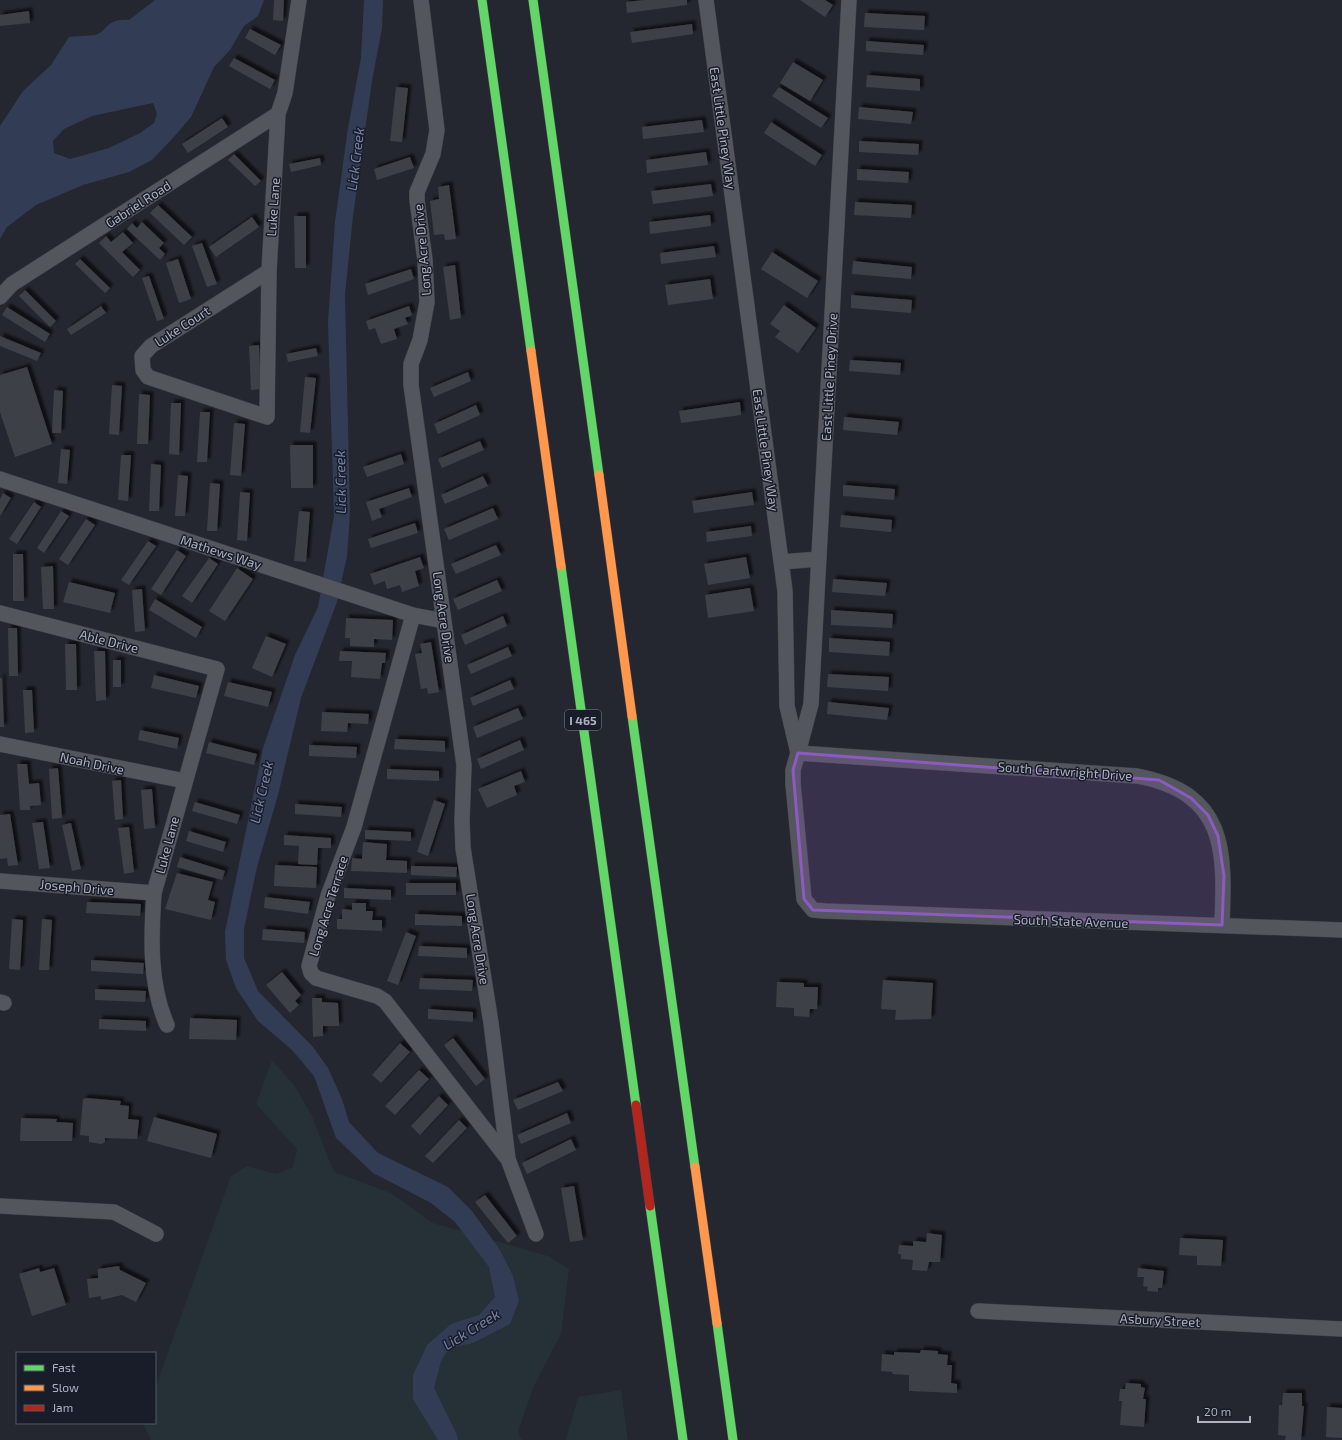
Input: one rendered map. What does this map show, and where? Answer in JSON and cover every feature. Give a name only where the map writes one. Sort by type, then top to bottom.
[{"type":"highway","name":"I 465","points":[[482,0],[683,1440]]},
{"type":"highway","points":[[533,0],[733,1440]]},
{"type":"street","name":"Luke Lane","points":[[267,417],[269,271],[278,114],[285,93],[299,0]]},
{"type":"street","name":"Long Acre Drive","points":[[421,0],[437,130],[433,154],[417,192],[425,260],[427,302],[424,325],[420,340],[413,355],[410,377],[464,765],[462,821],[464,848],[491,1023],[508,1159],[536,1234]]},
{"type":"street","name":"East Little Piney Way","points":[[706,0],[787,616],[787,706],[798,753],[793,770],[793,784],[804,899]]},
{"type":"street","name":"East Little Piney Drive","points":[[798,753],[811,704],[849,0]]},
{"type":"street","name":"Gabriel Road","points":[[0,296],[12,284],[278,114]]},
{"type":"street","name":"Luke Court","points":[[267,417],[148,377],[142,365],[144,352],[151,346],[269,271]]},
{"type":"street","name":"Mathews Way","points":[[0,479],[413,616],[444,621]]},
{"type":"street","points":[[781,562],[819,559]]},
{"type":"street","name":"Able Drive","points":[[0,613],[217,669]]},
{"type":"street","name":"Long Acre Terrace","points":[[413,616],[354,826],[328,896],[309,966],[310,971],[316,978],[377,996],[385,1001],[508,1159]]},
{"type":"street","name":"Luke Lane","points":[[167,1025],[156,984],[153,960],[152,926],[154,893],[217,669]]},
{"type":"street","name":"Noah Drive","points":[[0,744],[185,781]]},
{"type":"street","name":"South Cartwright Drive","points":[[798,753],[1137,776],[1159,780],[1180,790],[1191,798],[1208,815],[1218,836],[1224,876],[1222,925]]},
{"type":"street","name":"Joseph Drive","points":[[0,881],[154,893]]},
{"type":"street","name":"South State Avenue","points":[[804,899],[813,910],[825,911],[1087,922],[1222,925],[1342,930]]},
{"type":"street","points":[[0,1206],[114,1212],[156,1234]]},
{"type":"street","name":"Asbury Street","points":[[978,1311],[1342,1329]]},
{"type":"highlighted area","points":[[798,753],[1159,780],[1191,798],[1208,815],[1218,836],[1224,876],[1222,925],[813,910],[804,899],[793,770]]},
{"type":"shaded area","points":[[272,1060],[294,1085],[312,1116],[334,1172],[391,1193],[433,1223],[548,1256],[569,1269],[561,1334],[533,1388],[518,1432],[522,1440],[151,1440],[143,1424],[156,1424],[156,1386],[231,1176],[247,1166],[276,1174],[293,1167],[297,1149],[256,1104]]},
{"type":"shaded area","points":[[621,1390],[628,1440],[566,1440],[578,1397]]},
{"type":"water","points":[[155,0],[264,0],[258,16],[244,26],[230,50],[214,67],[191,117],[152,160],[129,172],[83,185],[36,205],[7,227],[0,239],[0,126],[23,91],[51,65],[69,37],[95,35],[115,21],[129,20]],"holes":[[[153,103],[157,114],[154,123],[140,133],[109,148],[70,159],[54,153],[53,141],[64,129],[92,116]]]},
{"type":"water","name":"Lick Creek","points":[[364,0],[383,0],[382,28],[372,81],[353,216],[345,295],[350,514],[347,556],[337,602],[301,698],[278,795],[257,867],[244,929],[244,958],[258,991],[313,1047],[328,1068],[342,1099],[349,1122],[378,1153],[448,1187],[472,1211],[500,1250],[513,1276],[519,1301],[510,1324],[473,1343],[449,1348],[441,1361],[434,1388],[458,1440],[438,1440],[413,1399],[413,1375],[427,1345],[451,1324],[479,1315],[495,1297],[489,1267],[455,1222],[431,1203],[373,1173],[336,1138],[314,1076],[292,1050],[258,1021],[236,988],[226,960],[225,932],[263,748],[295,655],[318,607],[334,516],[328,322],[335,222],[348,128],[361,58]]},
{"type":"building","points":[[274,0],[284,0],[283,21],[273,20]]},
{"type":"building","points":[[644,0],[687,0],[687,5],[627,13],[626,2]]},
{"type":"building","points":[[800,0],[825,0],[833,5],[825,17]]},
{"type":"building","points":[[29,11],[30,23],[0,26],[0,15]]},
{"type":"building","points":[[865,13],[925,16],[924,30],[864,27]]},
{"type":"building","points":[[692,24],[693,34],[632,43],[630,32]]},
{"type":"building","points":[[250,29],[281,45],[275,55],[245,38]]},
{"type":"building","points":[[866,41],[924,45],[923,55],[866,51]]},
{"type":"building","points":[[234,58],[275,80],[270,89],[229,66]]},
{"type":"building","points":[[793,62],[823,80],[810,101],[780,83]]},
{"type":"building","points":[[867,75],[920,79],[920,91],[866,87]]},
{"type":"building","points":[[396,87],[408,88],[402,142],[390,141]]},
{"type":"building","points":[[779,87],[828,118],[821,128],[772,96]]},
{"type":"building","points":[[859,107],[913,112],[911,124],[858,119]]},
{"type":"building","points":[[222,118],[228,127],[188,153],[182,144]]},
{"type":"building","points":[[702,120],[704,132],[643,139],[642,127]]},
{"type":"building","points":[[771,122],[822,155],[815,166],[764,133]]},
{"type":"building","points":[[859,141],[919,144],[918,155],[859,152]]},
{"type":"building","points":[[706,152],[708,165],[647,173],[646,160]]},
{"type":"building","points":[[234,154],[261,181],[255,186],[228,160]]},
{"type":"building","points":[[410,157],[414,168],[377,180],[374,169]]},
{"type":"building","points":[[320,158],[321,165],[291,172],[289,164]]},
{"type":"building","points":[[857,169],[909,172],[908,183],[857,180]]},
{"type":"building","points":[[711,184],[713,196],[653,204],[651,191]]},
{"type":"building","points":[[449,185],[456,239],[445,240],[444,234],[434,235],[430,201],[439,199],[438,187]]},
{"type":"building","points":[[855,202],[912,205],[911,218],[854,215]]},
{"type":"building","points":[[158,205],[192,237],[184,245],[150,213]]},
{"type":"building","points":[[710,215],[711,226],[650,234],[649,222]]},
{"type":"building","points":[[294,216],[306,216],[306,268],[295,268]]},
{"type":"building","points":[[252,217],[259,227],[216,257],[209,247]]},
{"type":"building","points":[[142,222],[164,243],[159,248],[165,254],[160,260],[127,229],[132,223],[137,228]]},
{"type":"building","points":[[123,232],[133,243],[122,252],[140,270],[133,277],[99,243],[106,236],[111,242]]},
{"type":"building","points":[[202,243],[217,284],[207,287],[192,246]]},
{"type":"building","points":[[714,246],[716,257],[661,264],[660,253]]},
{"type":"building","points":[[772,252],[818,281],[807,298],[761,269]]},
{"type":"building","points":[[80,259],[110,288],[105,293],[75,264]]},
{"type":"building","points":[[178,259],[191,299],[179,303],[166,263]]},
{"type":"building","points":[[853,261],[912,267],[911,279],[852,274]]},
{"type":"building","points":[[455,265],[461,318],[450,320],[443,267]]},
{"type":"building","points":[[411,269],[414,279],[368,295],[365,284]]},
{"type":"building","points":[[149,276],[164,319],[157,321],[142,278]]},
{"type":"building","points":[[710,279],[713,299],[668,305],[665,285]]},
{"type":"building","points":[[25,290],[56,321],[50,327],[19,296]]},
{"type":"building","points":[[851,295],[912,300],[911,313],[851,308]]},
{"type":"building","points":[[784,305],[816,328],[798,353],[775,337],[780,331],[770,324]]},
{"type":"building","points":[[101,306],[106,313],[71,335],[67,329]]},
{"type":"building","points":[[409,306],[412,315],[405,318],[408,324],[394,329],[397,339],[381,344],[375,328],[369,330],[366,321]]},
{"type":"building","points":[[7,307],[50,334],[45,342],[2,315]]},
{"type":"building","points":[[0,336],[41,353],[37,361],[0,346]]},
{"type":"building","points":[[259,345],[261,389],[251,390],[249,346]]},
{"type":"building","points":[[316,348],[318,356],[288,362],[286,354]]},
{"type":"building","points":[[850,360],[901,363],[900,375],[849,371]]},
{"type":"building","points":[[27,367],[52,444],[15,457],[0,412],[0,375]]},
{"type":"building","points":[[468,372],[471,381],[434,397],[430,388]]},
{"type":"building","points":[[305,377],[316,378],[310,433],[300,432]]},
{"type":"building","points":[[112,385],[122,386],[119,435],[109,434]]},
{"type":"building","points":[[54,390],[63,391],[61,433],[52,433]]},
{"type":"building","points":[[139,394],[150,395],[148,444],[137,444]]},
{"type":"building","points":[[740,402],[741,415],[681,423],[679,411]]},
{"type":"building","points":[[171,403],[181,403],[179,455],[169,454]]},
{"type":"building","points":[[476,405],[480,415],[438,434],[434,424]]},
{"type":"building","points":[[200,412],[210,412],[207,462],[197,462]]},
{"type":"building","points":[[844,417],[899,422],[897,435],[843,430]]},
{"type":"building","points":[[234,423],[245,424],[241,476],[230,475]]},
{"type":"building","points":[[480,441],[484,450],[442,468],[438,459]]},
{"type":"building","points":[[290,445],[313,445],[313,488],[291,488]]},
{"type":"building","points":[[61,449],[70,450],[67,484],[58,483]]},
{"type":"building","points":[[401,454],[404,464],[367,477],[363,467]]},
{"type":"building","points":[[121,455],[131,455],[128,501],[118,500]]},
{"type":"building","points":[[151,464],[161,465],[159,511],[149,511]]},
{"type":"building","points":[[178,475],[188,476],[185,516],[175,516]]},
{"type":"building","points":[[483,476],[488,486],[445,504],[441,495]]},
{"type":"building","points":[[210,483],[220,484],[217,531],[207,531]]},
{"type":"building","points":[[843,485],[895,489],[894,500],[843,496]]},
{"type":"building","points":[[409,488],[412,497],[379,509],[382,517],[372,521],[366,502]]},
{"type":"building","points":[[240,492],[250,493],[247,541],[237,540]]},
{"type":"building","points":[[752,492],[754,505],[694,513],[692,501]]},
{"type":"building","points":[[3,493],[11,498],[0,516],[0,499]]},
{"type":"building","points":[[34,502],[41,507],[17,544],[9,539]]},
{"type":"building","points":[[493,508],[498,519],[449,540],[444,529]]},
{"type":"building","points":[[61,511],[69,516],[44,553],[37,548]]},
{"type":"building","points":[[299,511],[310,512],[306,562],[294,561]]},
{"type":"building","points":[[841,515],[892,520],[891,532],[840,527]]},
{"type":"building","points":[[86,519],[95,525],[68,565],[59,559]]},
{"type":"building","points":[[415,523],[418,533],[371,548],[368,539]]},
{"type":"building","points":[[751,526],[752,536],[707,542],[706,532]]},
{"type":"building","points":[[148,541],[156,546],[129,585],[121,580]]},
{"type":"building","points":[[496,545],[501,555],[456,574],[451,564]]},
{"type":"building","points":[[177,550],[186,556],[161,595],[151,589]]},
{"type":"building","points":[[13,554],[23,554],[24,601],[13,601]]},
{"type":"building","points":[[420,557],[424,568],[415,571],[419,586],[402,592],[400,585],[387,589],[385,581],[374,585],[370,574]]},
{"type":"building","points":[[746,557],[750,578],[708,585],[704,564]]},
{"type":"building","points":[[209,558],[218,564],[192,603],[182,596]]},
{"type":"building","points":[[53,566],[54,609],[43,609],[41,567]]},
{"type":"building","points":[[237,568],[253,579],[225,621],[209,611]]},
{"type":"building","points":[[833,579],[887,583],[885,596],[832,592]]},
{"type":"building","points":[[497,580],[502,591],[458,610],[453,599]]},
{"type":"building","points":[[69,582],[115,593],[110,613],[63,602]]},
{"type":"building","points":[[750,588],[754,611],[708,618],[705,595]]},
{"type":"building","points":[[142,589],[145,631],[135,632],[132,590]]},
{"type":"building","points":[[155,599],[202,627],[196,638],[149,610]]},
{"type":"building","points":[[831,610],[893,614],[892,628],[831,625]]},
{"type":"building","points":[[503,616],[507,626],[465,645],[461,635]]},
{"type":"building","points":[[346,618],[393,620],[392,640],[374,639],[374,647],[350,646],[350,638],[345,638]]},
{"type":"building","points":[[8,628],[17,628],[18,676],[9,676]]},
{"type":"building","points":[[266,636],[286,644],[272,677],[252,668]]},
{"type":"building","points":[[829,638],[890,642],[889,656],[829,652]]},
{"type":"building","points":[[431,642],[439,692],[428,694],[427,688],[421,689],[415,654],[422,653],[420,644]]},
{"type":"building","points":[[65,644],[76,644],[77,690],[66,690]]},
{"type":"building","points":[[508,647],[512,656],[471,674],[467,665]]},
{"type":"building","points":[[94,651],[105,651],[106,700],[96,701]]},
{"type":"building","points":[[340,651],[386,653],[385,663],[382,663],[380,679],[351,677],[352,661],[339,661]]},
{"type":"building","points":[[113,660],[121,660],[121,687],[113,687]]},
{"type":"building","points":[[828,674],[889,677],[888,691],[827,687]]},
{"type":"building","points":[[154,675],[199,686],[196,698],[151,688]]},
{"type":"building","points":[[0,678],[2,678],[4,727],[0,727]]},
{"type":"building","points":[[510,680],[514,689],[473,706],[470,698]]},
{"type":"building","points":[[228,682],[272,692],[268,707],[224,696]]},
{"type":"building","points":[[23,690],[32,690],[34,732],[25,733]]},
{"type":"building","points":[[828,702],[889,708],[887,720],[827,714]]},
{"type":"building","points":[[518,708],[523,719],[477,738],[473,727]]},
{"type":"building","points":[[322,712],[369,714],[368,724],[348,723],[347,732],[321,731]]},
{"type":"building","points":[[140,730],[179,738],[177,749],[138,740]]},
{"type":"building","points":[[395,739],[445,741],[445,752],[394,749]]},
{"type":"building","points":[[520,740],[524,750],[481,769],[477,759]]},
{"type":"building","points":[[209,742],[257,754],[254,765],[206,753]]},
{"type":"building","points":[[309,745],[357,747],[356,758],[309,756]]},
{"type":"building","points":[[17,764],[27,764],[29,784],[39,783],[41,805],[30,806],[30,810],[20,810]]},
{"type":"building","points":[[58,768],[62,818],[52,819],[49,769]]},
{"type":"building","points":[[387,769],[439,771],[439,781],[387,779]]},
{"type":"building","points":[[521,771],[525,782],[514,786],[517,795],[487,808],[478,789]]},
{"type":"building","points":[[121,780],[123,819],[115,820],[112,781]]},
{"type":"building","points":[[152,789],[155,828],[144,829],[141,790]]},
{"type":"building","points":[[434,800],[445,804],[428,856],[417,852]]},
{"type":"building","points":[[195,802],[240,815],[237,824],[192,811]]},
{"type":"building","points":[[295,804],[342,807],[341,817],[295,814]]},
{"type":"building","points":[[10,814],[18,865],[8,866],[7,858],[0,859],[0,815]]},
{"type":"building","points":[[43,822],[50,868],[39,869],[32,823]]},
{"type":"building","points":[[71,823],[81,869],[72,871],[62,825]]},
{"type":"building","points":[[129,827],[134,872],[124,874],[118,828]]},
{"type":"building","points":[[365,830],[411,832],[411,841],[365,839]]},
{"type":"building","points":[[189,831],[226,842],[223,852],[186,841]]},
{"type":"building","points":[[284,835],[331,838],[331,848],[318,848],[317,865],[298,864],[299,846],[284,845]]},
{"type":"building","points":[[363,842],[387,844],[386,860],[407,861],[407,873],[351,871],[352,858],[362,859]]},
{"type":"building","points":[[180,857],[225,871],[222,880],[177,867]]},
{"type":"building","points":[[275,865],[317,867],[316,888],[274,886]]},
{"type":"building","points":[[411,866],[457,867],[456,877],[411,875]]},
{"type":"building","points":[[177,873],[213,882],[208,900],[215,902],[211,920],[165,909]]},
{"type":"building","points":[[406,883],[456,883],[456,895],[406,895]]},
{"type":"building","points":[[344,888],[391,890],[391,900],[344,898]]},
{"type":"building","points":[[265,897],[310,902],[308,914],[264,908]]},
{"type":"building","points":[[87,902],[141,904],[140,916],[86,913]]},
{"type":"building","points":[[352,903],[366,903],[366,911],[373,911],[372,920],[382,920],[382,931],[337,929],[337,919],[342,919],[342,909],[352,910]]},
{"type":"building","points":[[415,914],[462,916],[462,926],[415,925]]},
{"type":"building","points":[[12,919],[23,920],[20,970],[9,969]]},
{"type":"building","points":[[42,919],[52,920],[49,970],[39,970]]},
{"type":"building","points":[[263,929],[305,932],[304,943],[262,940]]},
{"type":"building","points":[[406,932],[416,936],[398,985],[387,981]]},
{"type":"building","points":[[419,946],[467,948],[467,958],[418,956]]},
{"type":"building","points":[[91,960],[144,963],[143,974],[91,971]]},
{"type":"building","points":[[282,972],[301,995],[295,1001],[299,1005],[290,1013],[266,985]]},
{"type":"building","points":[[420,978],[473,980],[472,991],[419,989]]},
{"type":"building","points":[[883,980],[933,983],[931,1019],[895,1020],[896,1010],[881,1009]]},
{"type":"building","points":[[777,982],[804,983],[804,987],[818,987],[817,1009],[810,1009],[809,1017],[794,1016],[794,1008],[776,1007]]},
{"type":"building","points":[[95,989],[146,991],[145,1002],[95,1000]]},
{"type":"building","points":[[312,998],[322,998],[322,1002],[338,1003],[339,1026],[323,1026],[323,1036],[313,1037]]},
{"type":"building","points":[[428,1009],[473,1012],[473,1022],[428,1019]]},
{"type":"building","points":[[190,1018],[237,1020],[236,1040],[189,1039]]},
{"type":"building","points":[[99,1019],[146,1021],[146,1031],[99,1029]]},
{"type":"building","points":[[453,1038],[485,1079],[476,1086],[444,1045]]},
{"type":"building","points":[[400,1043],[410,1052],[381,1083],[372,1075]]},
{"type":"building","points":[[419,1070],[429,1079],[395,1115],[385,1106]]},
{"type":"building","points":[[558,1082],[563,1091],[518,1110],[513,1100]]},
{"type":"building","points":[[439,1096],[448,1105],[420,1135],[411,1126]]},
{"type":"building","points":[[87,1098],[121,1101],[120,1105],[129,1106],[128,1119],[139,1120],[137,1139],[105,1138],[105,1142],[101,1144],[89,1142],[89,1136],[80,1135],[83,1099]]},
{"type":"building","points":[[567,1113],[571,1123],[521,1144],[517,1135]]},
{"type":"building","points":[[154,1117],[217,1134],[211,1158],[147,1141]]},
{"type":"building","points":[[21,1118],[57,1119],[56,1122],[73,1123],[72,1141],[20,1141]]},
{"type":"building","points":[[459,1120],[467,1128],[433,1163],[425,1156]]},
{"type":"building","points":[[571,1139],[576,1150],[527,1174],[522,1163]]},
{"type":"building","points":[[574,1186],[583,1240],[570,1242],[561,1188]]},
{"type":"building","points":[[485,1195],[517,1236],[508,1243],[475,1202]]},
{"type":"building","points":[[927,1233],[942,1235],[940,1262],[929,1262],[927,1271],[912,1270],[913,1260],[901,1259],[901,1254],[898,1254],[899,1245],[913,1246],[913,1241],[926,1242]]},
{"type":"building","points":[[1180,1238],[1223,1240],[1221,1266],[1197,1265],[1197,1256],[1179,1255]]},
{"type":"building","points":[[119,1266],[120,1270],[146,1283],[136,1302],[122,1295],[101,1300],[101,1296],[89,1298],[87,1279],[98,1278],[98,1269]]},
{"type":"building","points":[[39,1268],[40,1272],[54,1268],[66,1305],[32,1316],[19,1274]]},
{"type":"building","points":[[1138,1268],[1164,1271],[1162,1288],[1158,1288],[1158,1292],[1147,1291],[1148,1287],[1143,1286],[1144,1277],[1137,1277]]},
{"type":"building","points":[[921,1350],[938,1351],[938,1354],[948,1355],[947,1365],[952,1365],[951,1383],[957,1384],[957,1393],[909,1391],[909,1375],[892,1374],[893,1372],[881,1371],[882,1354],[894,1355],[894,1352],[920,1353]]},
{"type":"building","points":[[1126,1383],[1141,1384],[1141,1387],[1145,1388],[1143,1399],[1146,1399],[1144,1427],[1120,1425],[1122,1401],[1119,1401],[1120,1389],[1125,1389]]},
{"type":"building","points":[[1283,1393],[1302,1393],[1302,1406],[1304,1406],[1301,1440],[1285,1440],[1286,1436],[1278,1435],[1279,1405],[1282,1405]]},
{"type":"building","points":[[1327,1407],[1342,1408],[1342,1438],[1326,1437]]},
{"type":"traffic: fast","points":[[482,0],[531,351]]},
{"type":"traffic: fast","points":[[533,0],[599,475]]},
{"type":"traffic: fast","points":[[561,566],[636,1105]]},
{"type":"traffic: fast","points":[[632,716],[695,1167]]},
{"type":"traffic: fast","points":[[650,1206],[683,1440]]},
{"type":"traffic: fast","points":[[717,1323],[733,1440]]},
{"type":"traffic: slow","points":[[531,351],[561,566]]},
{"type":"traffic: slow","points":[[599,475],[632,716]]},
{"type":"traffic: slow","points":[[695,1167],[717,1323]]},
{"type":"traffic: jam","points":[[636,1105],[650,1206]]}]
